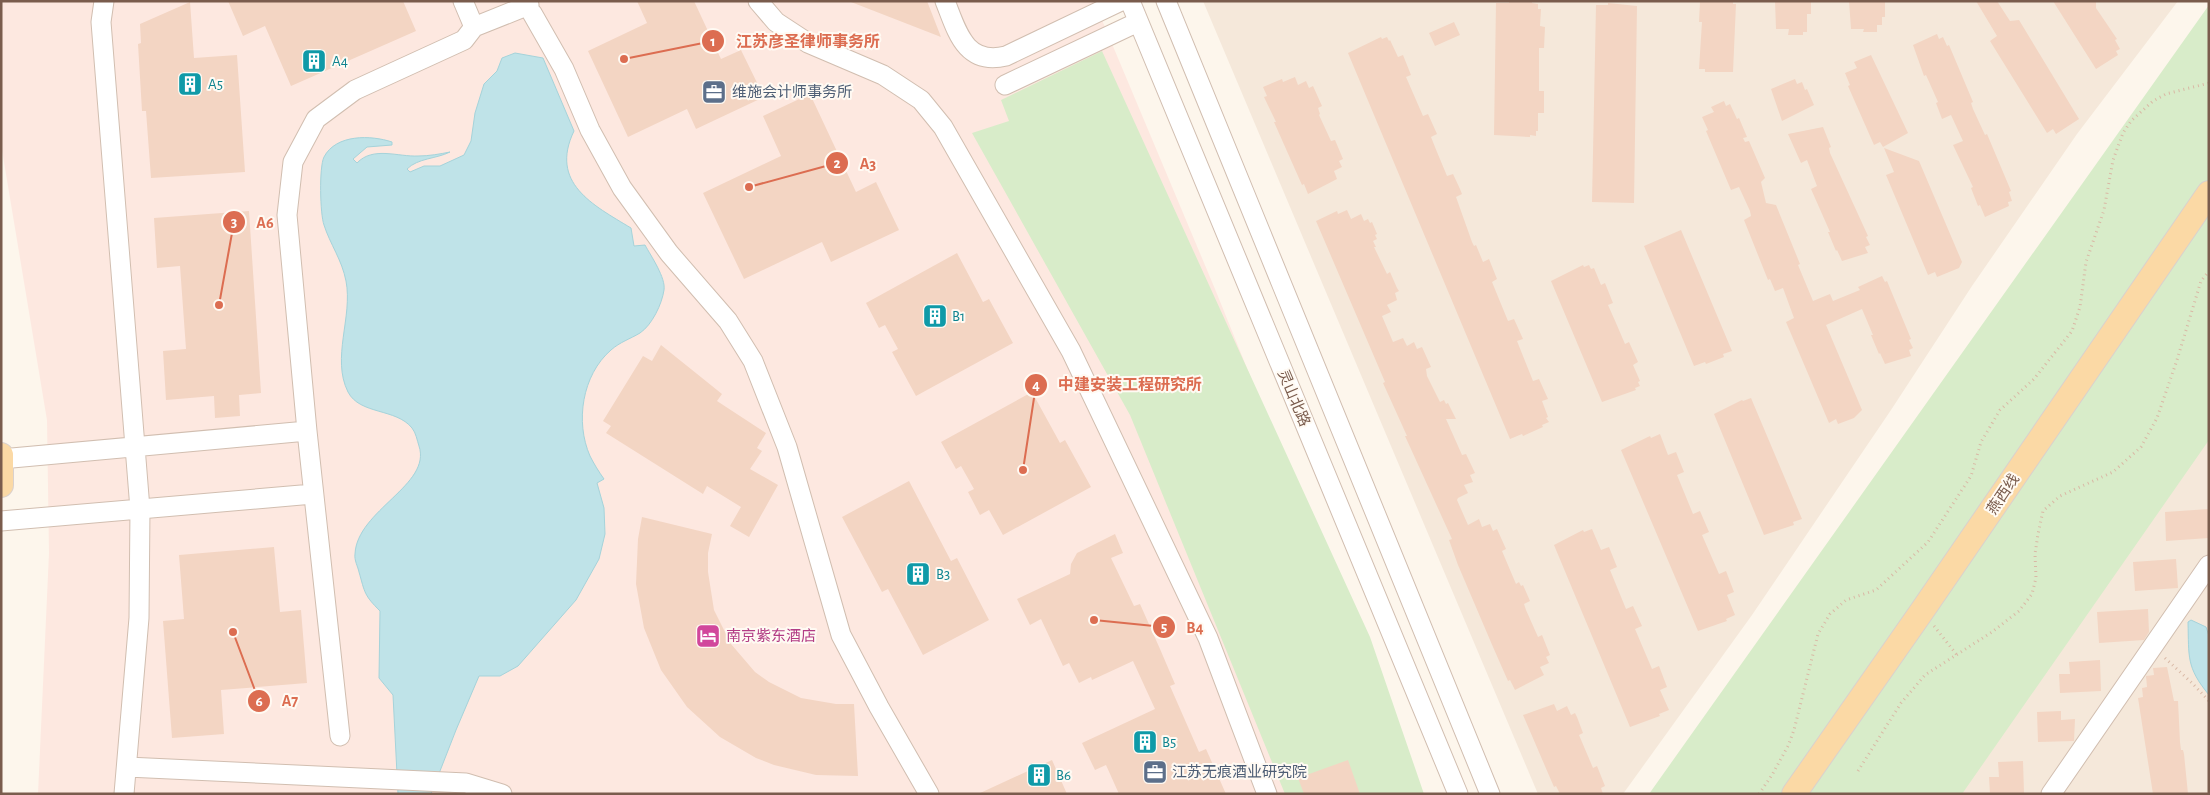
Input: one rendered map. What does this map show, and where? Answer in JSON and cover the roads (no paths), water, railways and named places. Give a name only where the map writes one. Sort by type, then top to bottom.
[{"type":"main road","name":"燕西线","points":[[1794,794],[1922,611],[2209,192]]},
{"type":"main road","points":[[1,457],[1,485]]},
{"type":"street","points":[[104,1],[101,22],[140,509],[138,618],[124,794]]},
{"type":"street","points":[[463,1],[474,27]]},
{"type":"street","points":[[758,1],[776,22],[808,43],[883,75],[920,100],[943,127],[1071,351],[1208,638],[1267,794]]},
{"type":"street","points":[[945,1],[962,40],[974,53],[990,58],[1006,56],[1121,1]]},
{"type":"street","name":"灵山北路","points":[[1130,1],[1458,794]]},
{"type":"street","name":"灵山北路","points":[[1166,1],[1490,794]]},
{"type":"street","points":[[340,736],[313,494],[287,215],[293,162],[316,119],[355,90],[464,40],[474,27],[528,5],[564,69],[590,130],[622,188],[669,253],[728,321],[754,361],[787,447],[841,635],[879,707],[929,794]]},
{"type":"street","points":[[1005,85],[1138,22]]},
{"type":"street","points":[[1,457],[307,431]]},
{"type":"street","points":[[1,522],[313,494]]},
{"type":"street","points":[[2051,794],[2209,565]]},
{"type":"street","points":[[127,767],[466,783],[502,794]]},
{"type":"water","points":[[515,53],[543,58],[574,131],[568,149],[567,165],[571,178],[590,201],[631,228],[634,246],[645,245],[663,279],[664,290],[659,308],[649,325],[640,333],[614,347],[601,360],[593,372],[584,400],[582,414],[585,443],[590,456],[604,479],[597,483],[604,508],[605,534],[599,559],[576,600],[518,666],[500,676],[479,676],[431,794],[398,794],[393,695],[379,678],[380,611],[366,593],[355,556],[359,538],[368,524],[415,473],[420,460],[419,446],[412,428],[397,417],[361,405],[348,392],[343,379],[342,351],[347,309],[346,281],[323,219],[321,191],[322,162],[330,149],[345,140],[355,138],[374,138],[392,142],[392,145],[367,147],[353,159],[357,163],[370,155],[386,153],[422,156],[450,152],[411,165],[407,169],[410,172],[424,166],[440,166],[464,155],[471,141],[475,113],[484,84],[497,71],[502,58]]},
{"type":"water","points":[[2191,620],[2206,627],[2209,636],[2209,695],[2196,677],[2190,661],[2188,622]]},
{"type":"place","name":"江苏彦圣律师事务所","points":[[624,59]]},
{"type":"place","name":"A4","points":[[314,61]]},
{"type":"place","name":"A5","points":[[190,84]]},
{"type":"place","name":"维施会计师事务所","points":[[714,92]]},
{"type":"place","name":"A3","points":[[749,187]]},
{"type":"place","name":"A6","points":[[219,305]]},
{"type":"place","name":"B1","points":[[935,316]]},
{"type":"place","name":"中建安装工程研究所","points":[[1023,470]]},
{"type":"place","name":"B3","points":[[918,574]]},
{"type":"place","name":"B4","points":[[1094,620]]},
{"type":"place","name":"A7","points":[[233,632]]},
{"type":"place","name":"南京紫东酒店","points":[[708,636]]},
{"type":"place","name":"B5","points":[[1145,742]]},
{"type":"place","name":"江苏无痕酒业研究院","points":[[1155,772]]},
{"type":"place","name":"B6","points":[[1039,775]]}]
